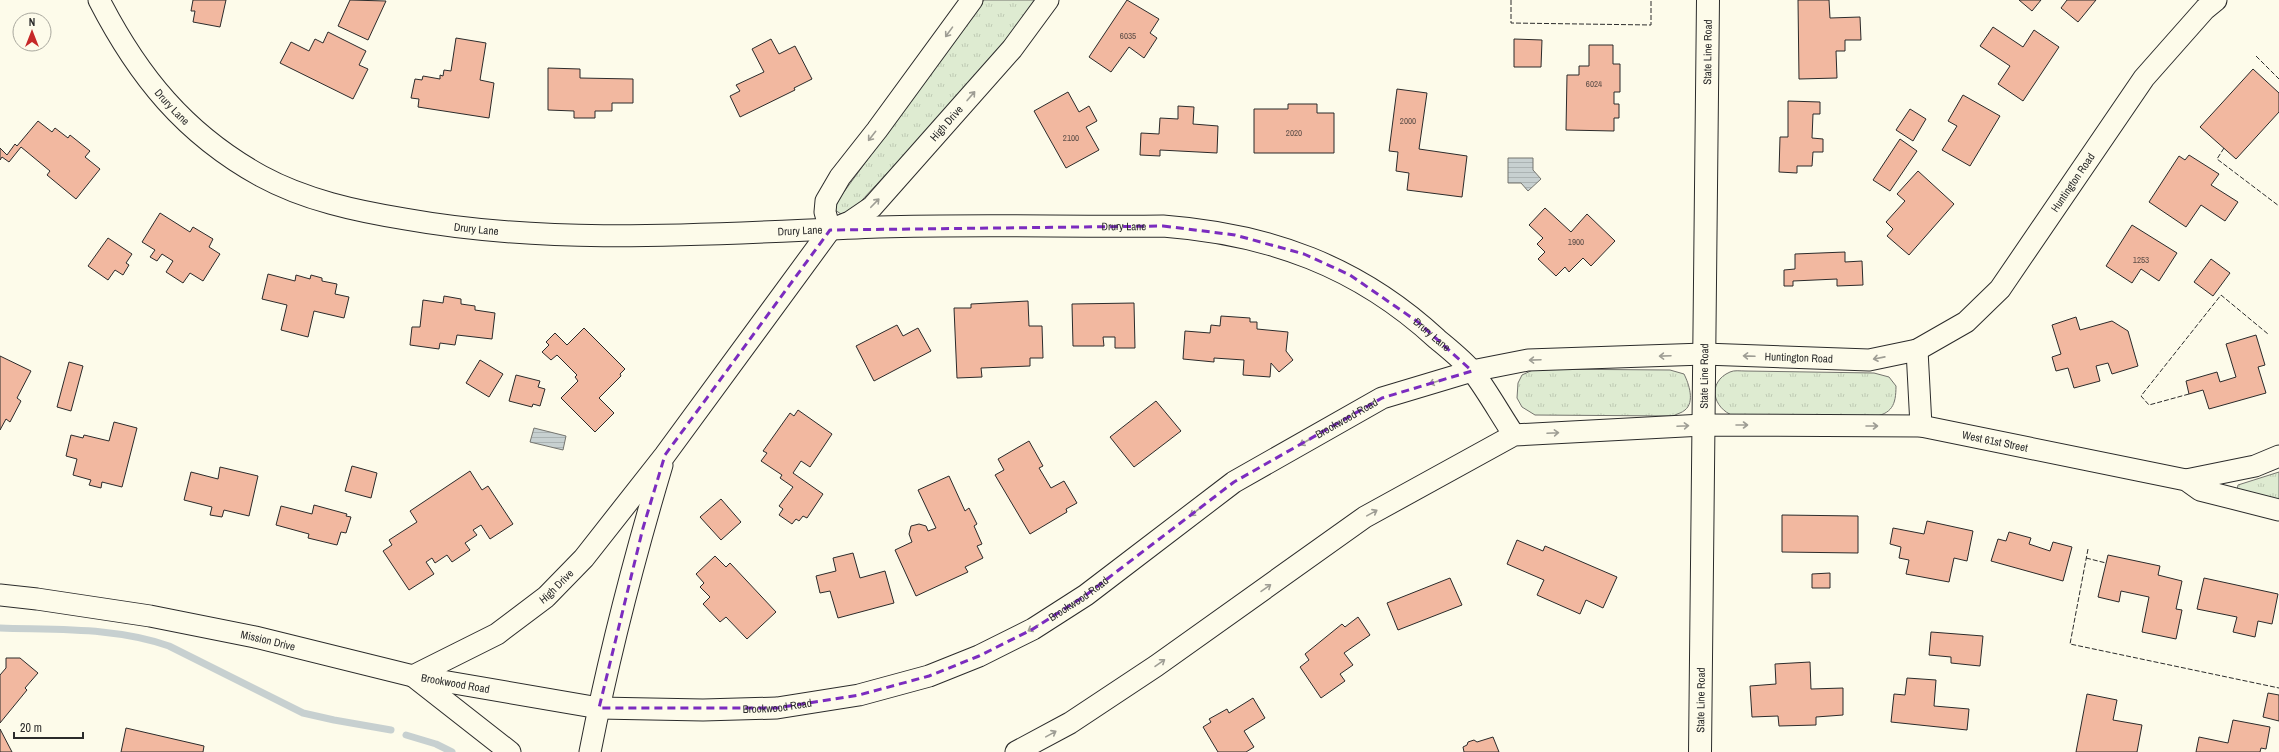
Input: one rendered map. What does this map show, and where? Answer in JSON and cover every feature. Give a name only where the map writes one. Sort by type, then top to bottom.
[{"type":"main road","name":"State Line Road","points":[[1700,752],[1708,0]]},
{"type":"street","name":"Drury Lane","points":[[99,0],[133,61],[170,107],[216,148],[262,177],[311,198],[377,214],[441,226],[519,234],[640,236],[880,227],[1163,226],[1205,229],[1235,235],[1304,254],[1350,275],[1391,300],[1418,322],[1472,371],[1514,435]]},
{"type":"street","points":[[830,230],[825,212],[826,201],[840,177],[877,130],[972,0]]},
{"type":"street","name":"High Drive","points":[[413,676],[497,634],[546,597],[584,558],[665,455],[830,230],[850,222],[872,207],[1012,49],[1048,0]]},
{"type":"street","name":"Huntington Road","points":[[1704,354],[1869,360],[1917,350],[1966,322],[2000,289],[2144,78],[2205,9],[2216,0]]},
{"type":"street","points":[[1917,350],[1921,426]]},
{"type":"street","name":"Brookwood Road","points":[[413,676],[599,708],[703,710],[777,708],[859,695],[929,676],[979,656],[1033,629],[1086,595],[1234,482],[1382,398],[1472,371],[1528,360],[1704,354]]},
{"type":"street","points":[[1016,752],[1070,723],[1156,666],[1365,517],[1514,435],[1703,425]]},
{"type":"street","name":"West 61st Street","points":[[1703,425],[1921,426],[2186,480],[2200,490],[2279,510]]},
{"type":"street","name":"High Drive","points":[[590,752],[599,708],[643,528],[665,455]]},
{"type":"street","points":[[2186,480],[2255,466],[2279,456]]},
{"type":"street","name":"Mission Drive","points":[[0,595],[150,616],[240,634],[350,659],[413,676],[510,752]]},
{"type":"highlighted area","points":[[1163,226],[1235,235],[1304,254],[1350,275],[1418,322],[1472,371],[1382,398],[1234,482],[1086,595],[1033,629],[979,656],[929,676],[859,695],[777,708],[599,708],[643,528],[665,455],[830,230]]},
{"type":"green space","points":[[984,0],[1035,0],[1015,28],[971,82],[853,210],[841,214],[835,210],[838,200]]},
{"type":"green space","points":[[1535,369],[1670,370],[1684,374],[1688,383],[1690,402],[1684,411],[1673,416],[1535,415],[1522,407],[1517,398],[1518,383],[1522,375]]},
{"type":"green space","points":[[1735,371],[1874,373],[1889,377],[1896,386],[1892,408],[1884,414],[1872,417],[1734,416],[1721,407],[1715,395],[1715,388],[1723,376]]},
{"type":"green space","points":[[2279,472],[2279,502],[2237,490],[2238,485]]},
{"type":"shaded area","points":[[1508,158],[1533,158],[1533,170],[1541,179],[1528,191],[1521,183],[1508,183]]},
{"type":"shaded area","points":[[534,428],[566,436],[563,450],[530,442]]},
{"type":"building","points":[[193,0],[226,0],[220,27],[193,22],[195,11],[191,11]]},
{"type":"building","points":[[350,0],[386,1],[368,40],[338,26]]},
{"type":"building","points":[[1127,0],[1159,19],[1150,33],[1157,38],[1144,58],[1129,47],[1111,72],[1089,57]]},
{"type":"building","points":[[1798,0],[1829,0],[1830,18],[1860,17],[1861,40],[1845,40],[1845,51],[1836,51],[1837,78],[1799,79]]},
{"type":"building","points":[[2019,0],[2041,0],[2032,11]]},
{"type":"building","points":[[2067,0],[2096,0],[2078,22],[2061,8]]},
{"type":"building","points":[[1993,27],[2023,47],[2034,30],[2059,47],[2023,101],[1998,84],[2010,66],[1980,46]]},
{"type":"building","points":[[328,32],[366,51],[359,65],[368,69],[353,99],[280,63],[291,42],[309,51],[315,39],[323,43]]},
{"type":"building","points":[[456,38],[486,43],[480,80],[494,83],[489,118],[418,107],[419,99],[411,98],[415,79],[422,80],[423,76],[440,79],[440,75],[443,76],[444,70],[451,71]]},
{"type":"building","points":[[771,39],[779,54],[795,46],[812,79],[794,88],[795,90],[740,117],[730,96],[740,91],[736,85],[764,72],[752,49]]},
{"type":"building","points":[[1514,39],[1542,40],[1541,67],[1514,67]]},
{"type":"building","points":[[1589,45],[1613,45],[1613,64],[1620,64],[1620,92],[1614,92],[1614,104],[1619,104],[1619,118],[1614,118],[1614,131],[1566,130],[1567,75],[1579,75],[1579,66],[1589,66]]},
{"type":"building","points":[[548,68],[580,69],[580,78],[633,79],[633,103],[612,103],[612,111],[595,111],[595,118],[574,118],[574,111],[548,110]]},
{"type":"building","points":[[2253,69],[2279,93],[2279,112],[2236,159],[2200,127]]},
{"type":"building","points":[[1397,89],[1427,93],[1419,149],[1467,156],[1462,197],[1407,190],[1409,173],[1396,171],[1398,152],[1389,151]]},
{"type":"building","points":[[1068,92],[1079,112],[1089,106],[1097,121],[1086,127],[1099,150],[1066,168],[1034,111]]},
{"type":"building","points":[[1963,95],[2000,116],[1970,166],[1942,150],[1957,126],[1948,121]]},
{"type":"building","points":[[1788,101],[1820,102],[1820,114],[1813,114],[1812,138],[1823,139],[1823,152],[1813,152],[1812,166],[1797,166],[1797,173],[1779,172],[1780,137],[1788,137]]},
{"type":"building","points":[[1288,104],[1317,104],[1317,113],[1334,113],[1334,153],[1254,153],[1254,109],[1288,109]]},
{"type":"building","points":[[1178,106],[1194,107],[1193,124],[1218,126],[1217,153],[1160,150],[1160,156],[1140,155],[1141,133],[1159,134],[1160,118],[1178,119]]},
{"type":"building","points":[[1910,109],[1926,119],[1913,141],[1896,130]]},
{"type":"building","points":[[38,121],[52,132],[55,128],[68,138],[70,135],[90,151],[85,157],[100,169],[76,199],[47,175],[50,171],[21,147],[9,162],[2,157],[0,160],[0,148],[7,155],[15,144],[17,146]]},
{"type":"building","points":[[1900,139],[1917,151],[1890,191],[1873,180]]},
{"type":"building","points":[[2189,155],[2219,174],[2211,185],[2238,202],[2225,221],[2201,205],[2186,227],[2149,202],[2179,156],[2185,160]]},
{"type":"building","points":[[1918,171],[1954,204],[1909,255],[1887,236],[1893,229],[1886,222],[1905,201],[1897,194]]},
{"type":"building","points":[[1545,208],[1571,232],[1587,214],[1615,241],[1591,266],[1583,258],[1569,272],[1565,267],[1556,276],[1538,259],[1545,252],[1537,244],[1543,238],[1529,225]]},
{"type":"building","points":[[160,213],[190,232],[193,227],[213,239],[209,247],[220,254],[203,281],[190,273],[183,283],[166,272],[173,261],[162,254],[157,261],[150,257],[155,250],[142,242]]},
{"type":"building","points":[[2132,225],[2177,253],[2159,281],[2141,269],[2132,283],[2106,266]]},
{"type":"building","points":[[108,238],[132,254],[126,263],[129,265],[123,275],[115,270],[108,280],[88,266]]},
{"type":"building","points":[[1845,252],[1845,262],[1862,261],[1863,285],[1837,286],[1837,279],[1793,281],[1793,286],[1784,286],[1784,270],[1795,269],[1795,254]]},
{"type":"building","points":[[2211,259],[2230,273],[2213,296],[2194,282]]},
{"type":"building","points":[[268,274],[295,281],[296,275],[310,279],[311,275],[322,278],[322,281],[337,284],[335,294],[349,297],[344,318],[314,311],[308,337],[281,330],[287,305],[262,299]]},
{"type":"building","points":[[444,296],[461,299],[461,304],[475,306],[475,310],[495,313],[492,339],[457,335],[455,345],[440,343],[439,349],[410,345],[412,327],[420,327],[423,300],[443,303]]},
{"type":"building","points":[[1028,301],[1029,326],[1042,326],[1043,358],[1030,358],[1030,366],[981,368],[982,377],[957,378],[954,308],[971,308],[971,304]]},
{"type":"building","points":[[1134,303],[1135,348],[1115,348],[1115,337],[1103,337],[1104,346],[1073,346],[1072,304]]},
{"type":"building","points":[[1221,316],[1250,318],[1250,322],[1257,322],[1257,329],[1288,332],[1286,351],[1293,360],[1279,372],[1271,363],[1270,377],[1243,375],[1244,360],[1214,358],[1214,362],[1183,359],[1185,331],[1210,333],[1211,325],[1220,326]]},
{"type":"building","points":[[2076,317],[2080,330],[2112,321],[2128,331],[2138,366],[2112,374],[2108,363],[2096,366],[2100,381],[2074,388],[2068,368],[2056,371],[2052,357],[2061,354],[2052,325]]},
{"type":"building","points":[[897,325],[903,336],[918,328],[931,351],[874,381],[856,346]]},
{"type":"building","points":[[584,328],[625,369],[620,374],[621,376],[599,398],[614,413],[595,432],[561,398],[578,381],[575,377],[577,375],[557,355],[551,360],[542,352],[549,345],[546,342],[555,333],[567,345]]},
{"type":"building","points":[[2256,335],[2265,365],[2258,367],[2266,393],[2209,409],[2203,390],[2189,394],[2186,381],[2217,372],[2220,382],[2236,377],[2226,344]]},
{"type":"building","points":[[0,356],[31,371],[17,398],[21,401],[10,422],[6,419],[0,430]]},
{"type":"building","points":[[480,360],[503,374],[489,397],[466,383]]},
{"type":"building","points":[[69,362],[83,366],[71,411],[57,407]]},
{"type":"building","points":[[516,375],[540,381],[538,387],[545,389],[540,406],[533,404],[532,407],[509,401]]},
{"type":"building","points":[[1156,401],[1181,431],[1134,467],[1110,437]]},
{"type":"building","points":[[798,410],[832,434],[810,467],[801,461],[793,473],[823,494],[807,518],[803,516],[799,521],[796,519],[792,524],[779,515],[783,509],[779,506],[793,487],[780,478],[782,475],[761,461],[767,453],[763,451],[790,413],[794,416]]},
{"type":"building","points":[[114,422],[137,428],[122,487],[102,482],[101,488],[89,485],[91,480],[73,475],[77,459],[66,456],[71,435],[83,438],[84,435],[109,441]]},
{"type":"building","points":[[1029,441],[1043,466],[1039,468],[1051,488],[1064,481],[1077,503],[1066,509],[1067,512],[1030,534],[995,475],[1004,470],[998,459]]},
{"type":"building","points":[[352,466],[377,473],[371,498],[345,491]]},
{"type":"building","points":[[220,467],[258,476],[249,516],[224,510],[222,517],[210,515],[212,507],[184,500],[191,472],[218,479]]},
{"type":"building","points":[[470,471],[482,490],[488,486],[513,524],[490,539],[481,525],[473,530],[477,535],[465,543],[470,550],[452,562],[447,555],[435,563],[432,558],[426,562],[434,574],[409,590],[383,551],[392,545],[389,540],[417,522],[410,511]]},
{"type":"building","points":[[949,476],[965,511],[969,508],[977,524],[974,526],[982,544],[977,546],[983,558],[965,567],[968,572],[916,596],[895,550],[912,542],[909,534],[911,526],[919,524],[926,526],[928,531],[936,528],[918,490]]},
{"type":"building","points":[[721,499],[741,522],[721,540],[700,517]]},
{"type":"building","points":[[314,505],[347,514],[346,516],[351,517],[346,533],[341,532],[337,545],[308,538],[309,534],[276,525],[281,506],[312,514]]},
{"type":"building","points":[[1782,515],[1858,516],[1858,553],[1782,552]]},
{"type":"building","points":[[1927,521],[1973,531],[1967,561],[1954,558],[1949,582],[1906,574],[1909,560],[1899,558],[1901,547],[1890,544],[1893,528],[1924,534]]},
{"type":"building","points":[[2009,532],[2031,538],[2029,544],[2050,551],[2053,542],[2072,547],[2063,581],[1991,561],[1998,539],[2006,541]]},
{"type":"building","points":[[1517,540],[1543,551],[1545,546],[1617,577],[1603,608],[1586,600],[1580,614],[1537,595],[1544,580],[1507,564]]},
{"type":"building","points":[[853,553],[860,578],[885,571],[894,603],[838,618],[830,591],[820,593],[816,576],[836,571],[833,558]]},
{"type":"building","points":[[2108,555],[2160,566],[2158,575],[2182,581],[2176,609],[2182,610],[2176,639],[2142,632],[2149,597],[2121,591],[2119,602],[2098,597]]},
{"type":"building","points":[[715,556],[726,567],[730,563],[776,612],[747,639],[726,617],[720,622],[703,604],[710,597],[700,587],[704,583],[696,574]]},
{"type":"building","points":[[1830,573],[1830,588],[1812,588],[1812,574]]},
{"type":"building","points":[[1450,578],[1462,605],[1398,630],[1387,603]]},
{"type":"building","points":[[2204,578],[2278,594],[2272,624],[2258,621],[2255,637],[2233,632],[2237,617],[2197,609]]},
{"type":"building","points":[[1358,617],[1370,635],[1344,653],[1353,665],[1340,674],[1345,681],[1321,698],[1300,667],[1309,660],[1305,654],[1342,624],[1345,627]]},
{"type":"building","points":[[1931,632],[1983,636],[1980,666],[1951,663],[1951,657],[1929,655]]},
{"type":"building","points":[[6,658],[20,658],[38,673],[25,688],[27,690],[0,723],[0,675],[6,668]]},
{"type":"building","points":[[1810,662],[1811,689],[1843,688],[1843,715],[1816,717],[1816,725],[1779,726],[1778,716],[1752,717],[1750,686],[1776,684],[1775,664]]},
{"type":"building","points":[[1907,678],[1936,680],[1934,706],[1969,709],[1967,730],[1891,722],[1894,694],[1905,695]]},
{"type":"building","points":[[2268,693],[2279,695],[2279,721],[2263,717]]},
{"type":"building","points":[[2087,694],[2117,700],[2113,720],[2142,725],[2137,752],[2076,752]]},
{"type":"building","points":[[1253,698],[1265,718],[1244,731],[1254,747],[1246,752],[1218,752],[1203,727],[1211,722],[1209,719],[1227,709],[1229,713]]},
{"type":"building","points":[[2233,720],[2270,727],[2266,749],[2261,748],[2260,752],[2196,752],[2199,737],[2228,743]]},
{"type":"building","points":[[126,728],[204,746],[203,752],[121,752]]},
{"type":"building","points":[[0,729],[12,752],[0,752]]},
{"type":"building","points":[[1493,737],[1499,752],[1464,752],[1463,747],[1467,745],[1468,742],[1474,740],[1477,742]]},
{"type":"waterway","points":[[0,628],[107,632],[149,640],[169,646],[303,713],[391,730]]},
{"type":"waterway","points":[[406,735],[436,744],[452,752]]},
{"type":"fence","points":[[1511,0],[1511,23],[1651,25],[1651,0]]},
{"type":"fence","points":[[2256,56],[2279,79]]},
{"type":"fence","points":[[2224,148],[2217,159],[2279,206]]},
{"type":"fence","points":[[2189,394],[2149,405],[2141,396],[2221,295],[2268,334]]},
{"type":"fence","points":[[2088,549],[2070,644],[2279,688]]},
{"type":"fence","points":[[2086,558],[2106,563]]}]
